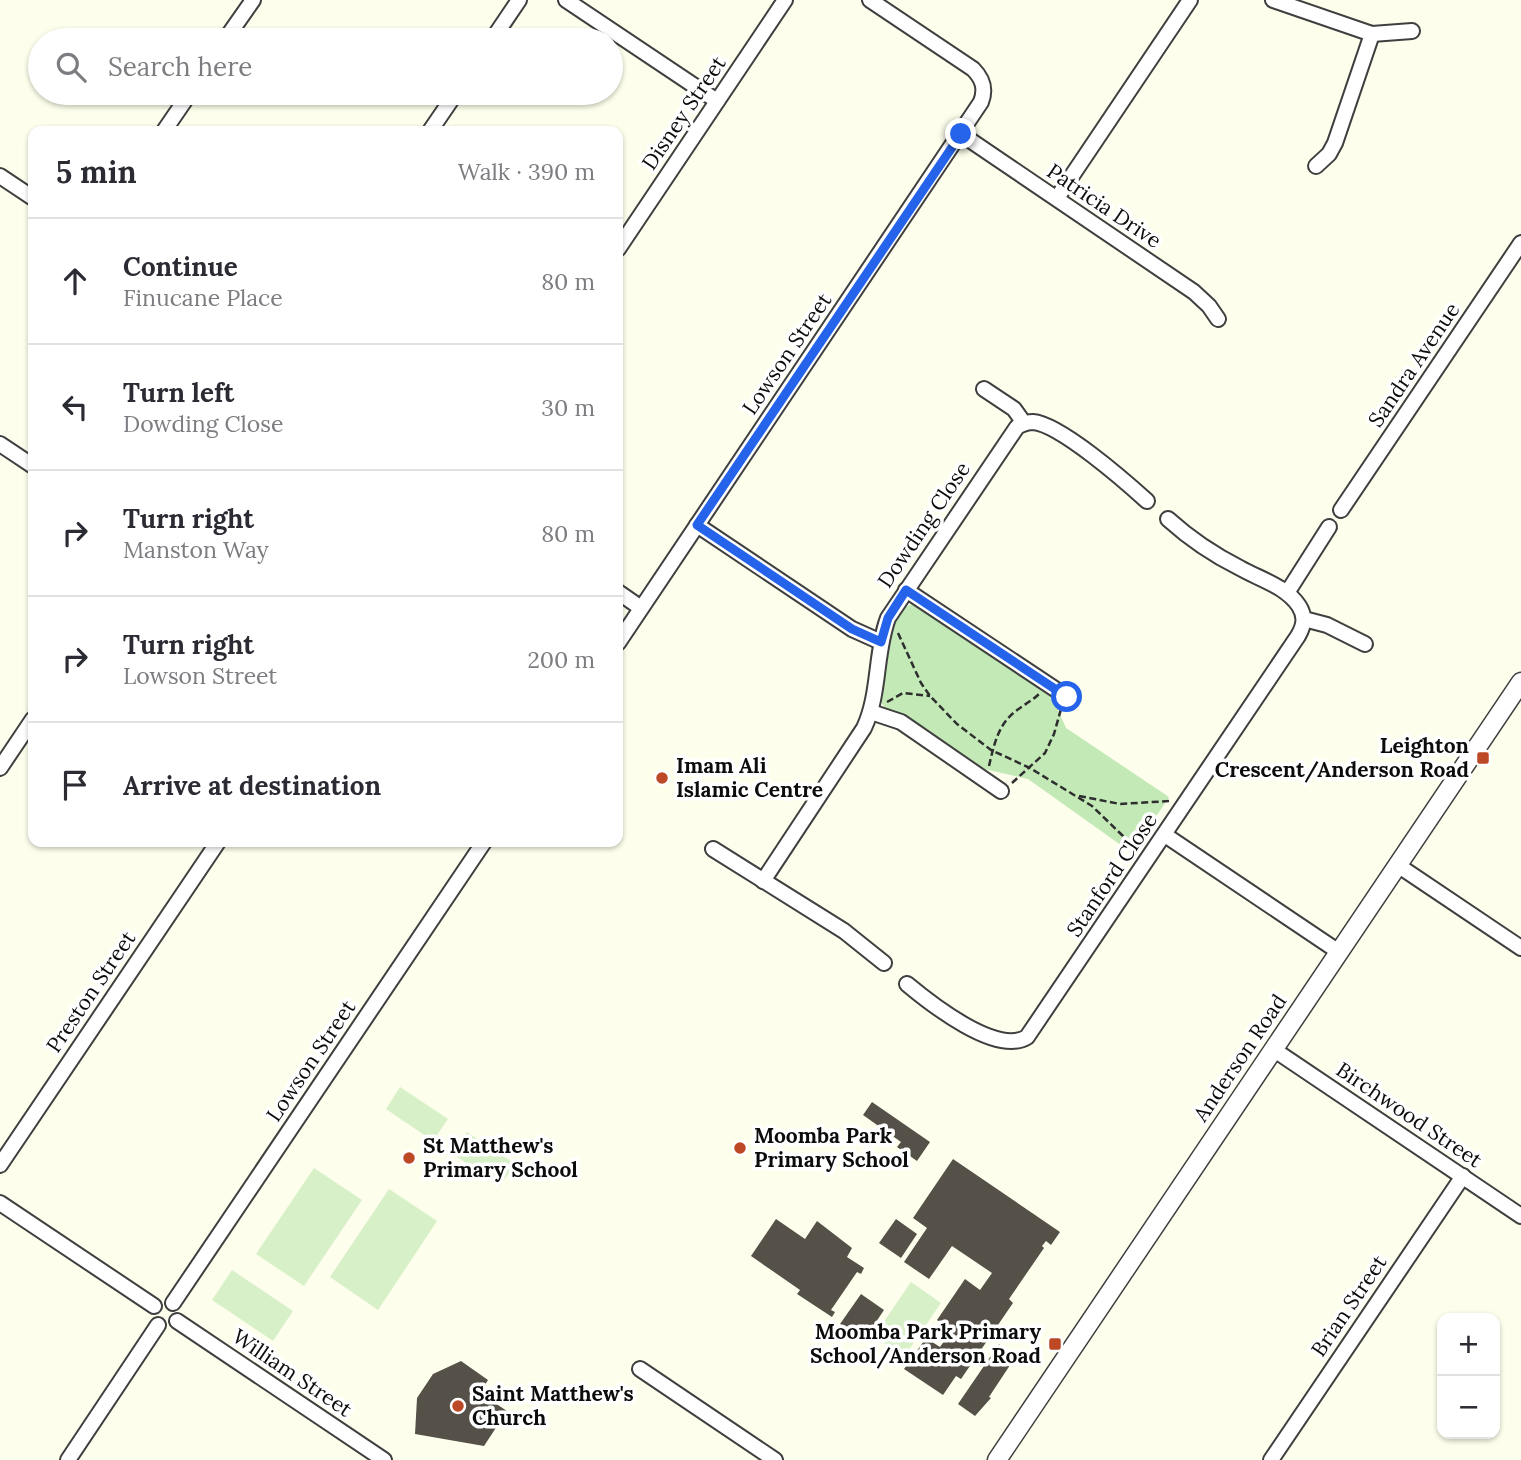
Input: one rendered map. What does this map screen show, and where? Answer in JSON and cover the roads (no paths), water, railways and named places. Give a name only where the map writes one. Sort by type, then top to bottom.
[{"type":"street","points":[[233,28],[253,0]]},
{"type":"street","points":[[500,28],[519,0]]},
{"type":"street","points":[[566,0],[607,28]]},
{"type":"street","name":"Disney Street","points":[[623,242],[785,0]]},
{"type":"street","name":"Lowson Street","points":[[623,635],[961,134],[985,94],[981,78],[973,69],[870,0]]},
{"type":"street","points":[[1057,198],[1189,0]]},
{"type":"street","points":[[1273,0],[1372,34],[1412,31]]},
{"type":"street","points":[[1316,166],[1329,154],[1335,143],[1372,34]]},
{"type":"street","points":[[623,39],[717,102]]},
{"type":"street","points":[[167,126],[182,105]]},
{"type":"street","points":[[433,126],[448,105]]},
{"type":"street","name":"Patricia Drive","points":[[961,134],[1194,292],[1218,319]]},
{"type":"street","points":[[0,176],[28,195]]},
{"type":"street","name":"Sandra Avenue","points":[[1341,510],[1521,243]]},
{"type":"street","points":[[984,389],[1014,409],[1024,423],[1032,422],[1047,427],[1080,447],[1113,470],[1147,501]]},
{"type":"street","name":"Dowding Close","points":[[763,881],[872,712],[881,642],[888,618],[1012,432],[1024,423]]},
{"type":"street","points":[[0,444],[28,463]]},
{"type":"street","points":[[1168,519],[1217,555],[1287,593],[1298,603],[1304,619],[1327,625],[1365,645]]},
{"type":"street","points":[[697,525],[852,629],[881,642]]},
{"type":"street","points":[[1287,593],[1329,527]]},
{"type":"street","points":[[906,590],[1069,698]]},
{"type":"street","points":[[623,595],[641,608]]},
{"type":"street","name":"Stanford Close","points":[[907,984],[967,1025],[998,1040],[1019,1042],[1035,1028],[1298,636],[1304,619]]},
{"type":"street","name":"Anderson Road","points":[[997,1460],[1521,682]]},
{"type":"street","points":[[872,712],[901,722],[1001,791]]},
{"type":"street","points":[[0,768],[28,726]]},
{"type":"street","points":[[1165,835],[1339,952]]},
{"type":"street","name":"Preston Street","points":[[0,1165],[215,847]]},
{"type":"street","name":"Lowson Street","points":[[173,1303],[481,847]]},
{"type":"street","points":[[713,849],[844,930],[884,963]]},
{"type":"street","points":[[1399,866],[1521,948]]},
{"type":"street","name":"Birchwood Street","points":[[1273,1049],[1521,1216]]},
{"type":"street","name":"Brian Street","points":[[1271,1460],[1463,1176]]},
{"type":"street","points":[[0,1203],[154,1306]]},
{"type":"street","points":[[165,1300],[173,1303],[178,1309],[177,1321],[170,1326],[159,1325],[152,1314],[154,1306],[165,1300]]},
{"type":"street","name":"William Street","points":[[177,1321],[384,1460]]},
{"type":"street","points":[[68,1460],[159,1325]]},
{"type":"street","points":[[639,1369],[775,1460]]},
{"type":"place","name":"Leighton Crescent/Anderson Road","points":[[1483,758]]},
{"type":"place","name":"Imam Ali Islamic Centre","points":[[662,778]]},
{"type":"place","name":"Moomba Park Primary School","points":[[740,1148]]},
{"type":"place","name":"St Matthew's Primary School","points":[[409,1158]]},
{"type":"place","name":"Moomba Park Primary School/Anderson Road","points":[[1055,1344]]},
{"type":"place","name":"Saint Matthew's Church","points":[[458,1406]]}]
